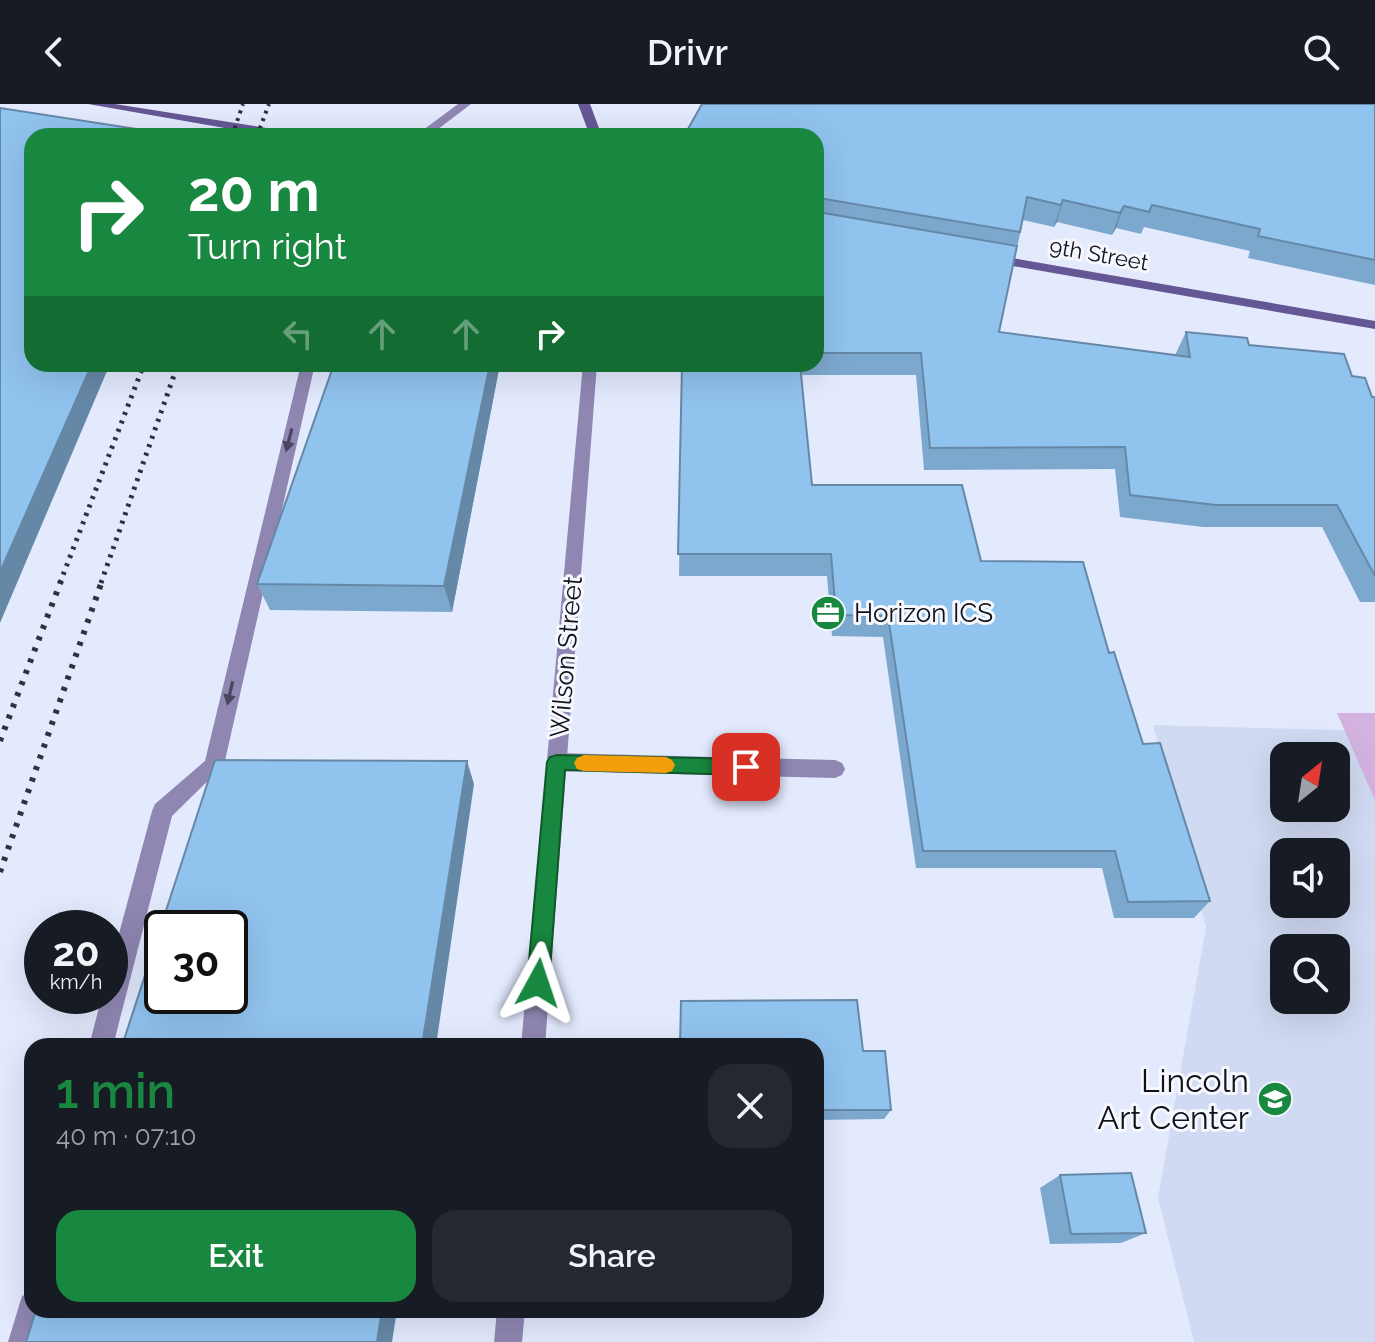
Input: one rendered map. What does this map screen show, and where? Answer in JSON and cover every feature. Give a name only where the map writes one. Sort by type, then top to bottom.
[{"type":"street","points":[[94,104],[241,128]]},
{"type":"street","points":[[432,128],[465,104]]},
{"type":"street","points":[[584,104],[593,128]]},
{"type":"street","name":"9th Street","points":[[971,254],[1375,325]]},
{"type":"street","points":[[103,1038],[163,811],[214,765],[306,372]]},
{"type":"street","name":"Wilson Street","points":[[534,1038],[589,372]]},
{"type":"street","points":[[557,762],[835,769]]},
{"type":"street","points":[[22,1342],[29,1318]]},
{"type":"street","points":[[508,1342],[510,1318]]},
{"type":"shaded area","points":[[1337,713],[1375,713],[1375,800],[1350,742]]},
{"type":"shaded area","name":"Lincoln Art Center","points":[[1153,725],[1375,731],[1375,1342],[1194,1342],[1158,1198],[1206,927]]},
{"type":"building","points":[[702,104],[1375,104],[1375,260],[1258,236],[1260,229],[1152,205],[1149,212],[1124,206],[1120,213],[1063,200],[1061,205],[1027,197],[1020,232],[824,199],[824,128],[688,128]]},
{"type":"building","points":[[0,108],[130,128],[24,128],[24,372],[88,372],[0,572]]},
{"type":"building","points":[[824,213],[1017,246],[999,332],[1190,357],[1186,332],[1247,338],[1249,345],[1344,354],[1352,376],[1365,378],[1372,397],[1375,397],[1375,576],[1337,505],[1216,505],[1130,495],[1125,447],[930,448],[921,353],[824,353]]},
{"type":"building","points":[[331,372],[488,372],[444,586],[257,584]]},
{"type":"building","points":[[682,372],[801,372],[812,485],[962,485],[981,561],[1083,562],[1109,653],[1114,652],[1143,744],[1160,743],[1210,901],[1128,902],[1115,851],[923,851],[888,616],[836,615],[831,554],[678,554]]},
{"type":"building","points":[[215,760],[467,761],[423,1038],[125,1038],[144,978],[144,1014],[248,1014],[248,910],[166,910]]},
{"type":"building","points":[[857,1000],[863,1051],[885,1051],[891,1110],[824,1110],[824,1038],[680,1038],[681,1001]]},
{"type":"building","points":[[1131,1173],[1146,1233],[1071,1234],[1060,1175]]},
{"type":"building","points":[[34,1318],[381,1318],[377,1342],[26,1342]]},
{"type":"railway","points":[[235,128],[243,104]]},
{"type":"railway","points":[[260,128],[269,104]]},
{"type":"railway","points":[[60,583],[141,372]]},
{"type":"railway","points":[[101,583],[175,372]]},
{"type":"railway","points":[[0,741],[61,581]]},
{"type":"railway","points":[[0,872],[102,581]]},
{"type":"slow traffic","points":[[584,763],[666,765]]},
{"type":"place","name":"Horizon ICS","points":[[828,613]]},
{"type":"place","name":"Lincoln Art Center","points":[[1275,1099]]},
{"type":"route","points":[[538,983],[557,762],[746,767]]}]
